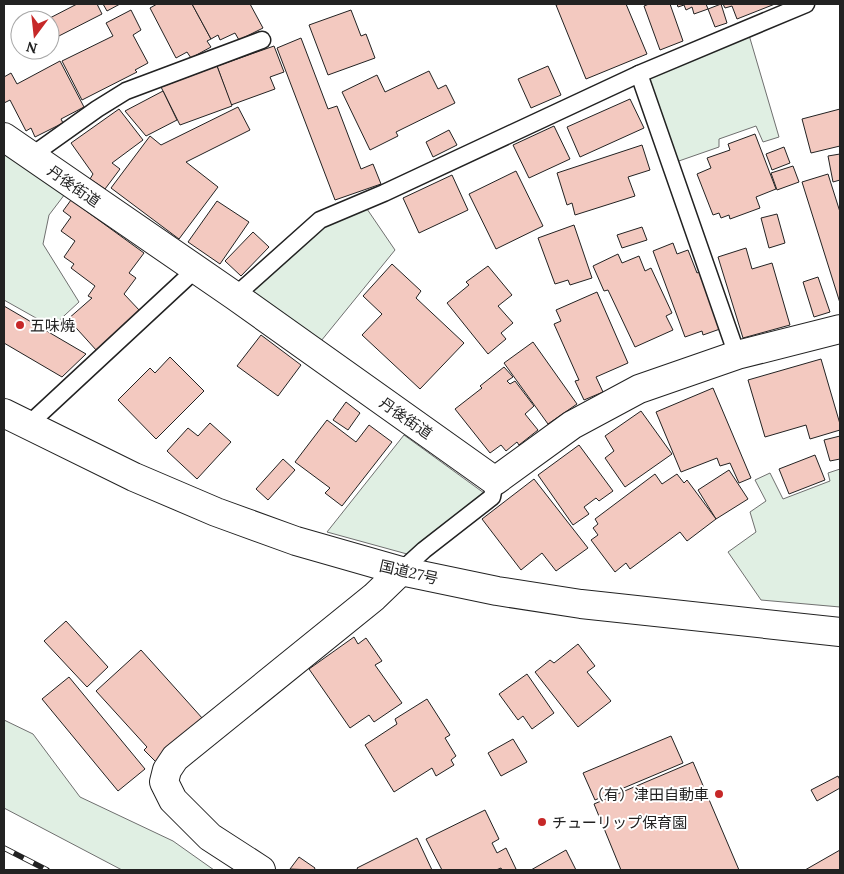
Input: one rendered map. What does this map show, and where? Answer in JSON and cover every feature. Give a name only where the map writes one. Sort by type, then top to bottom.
[{"type":"main road","name":"丹後街道","points":[[4,137],[235,296],[495,481]]},
{"type":"main road","points":[[495,481],[572,425],[639,389],[737,356],[840,329]]},
{"type":"main road","name":"国道27号","points":[[16,419],[134,476],[216,512],[296,541],[400,572],[497,591],[582,604],[840,632]]},
{"type":"main road","points":[[261,870],[210,837],[173,800],[164,782],[167,770],[175,758],[374,597],[400,572]]},
{"type":"lane","points":[[235,296],[320,220],[384,193],[639,74],[790,7],[806,4]]},
{"type":"lane","points":[[31,156],[97,109],[126,91],[262,40]]},
{"type":"lane","points":[[639,74],[737,356]]},
{"type":"lane","points":[[16,419],[196,270]]},
{"type":"lane","points":[[400,572],[424,550],[492,496],[495,481]]},
{"type":"green space","points":[[749,35],[779,137],[763,142],[756,126],[719,139],[719,147],[676,162],[648,79]]},
{"type":"green space","points":[[4,152],[65,194],[49,215],[43,244],[79,302],[52,327],[4,300]]},
{"type":"green space","points":[[367,209],[395,250],[321,341],[252,292],[323,227]]},
{"type":"green space","points":[[404,435],[484,493],[407,554],[327,532]]},
{"type":"green space","points":[[840,469],[840,607],[761,600],[728,552],[756,532],[750,512],[766,501],[755,480],[770,473],[783,499],[830,481],[828,473]]},
{"type":"green space","points":[[4,720],[33,734],[80,797],[173,841],[214,870],[122,870],[4,808]]},
{"type":"building","points":[[77,4],[97,4],[102,14],[60,35],[60,13]]},
{"type":"building","points":[[103,4],[120,4],[107,11]]},
{"type":"building","points":[[157,4],[192,4],[211,39],[207,41],[211,47],[191,58],[187,52],[176,58],[150,8]]},
{"type":"building","points":[[192,4],[250,4],[263,28],[239,40],[235,33],[220,40],[218,35],[211,39]]},
{"type":"building","points":[[626,4],[647,54],[586,79],[556,5]]},
{"type":"building","points":[[649,4],[670,4],[683,41],[660,50],[644,6]]},
{"type":"building","points":[[677,4],[706,4],[708,9],[694,14],[692,7],[686,10],[684,5],[678,7]]},
{"type":"building","points":[[721,4],[727,23],[715,27],[708,9]]},
{"type":"building","points":[[723,4],[775,4],[737,19],[732,6],[725,8]]},
{"type":"building","points":[[131,10],[141,30],[133,35],[148,63],[135,70],[137,72],[82,100],[62,61],[113,36],[106,23]]},
{"type":"building","points":[[351,10],[361,36],[366,34],[375,58],[328,75],[309,25]]},
{"type":"building","points":[[301,38],[328,109],[337,106],[361,169],[373,164],[381,184],[335,200],[277,48]]},
{"type":"building","points":[[274,46],[284,72],[270,77],[275,89],[231,105],[217,66]]},
{"type":"building","points":[[60,61],[84,107],[61,119],[63,123],[35,137],[31,128],[26,131],[10,100],[4,103],[4,77],[11,73],[17,84]]},
{"type":"building","points":[[217,66],[232,106],[180,125],[161,87]]},
{"type":"building","points":[[548,66],[561,95],[531,108],[518,79]]},
{"type":"building","points":[[429,71],[438,89],[446,85],[455,103],[396,132],[398,136],[370,150],[342,92],[377,75],[385,92]]},
{"type":"building","points":[[163,91],[177,120],[146,136],[125,111]]},
{"type":"building","points":[[630,99],[644,128],[580,157],[567,127]]},
{"type":"building","points":[[238,107],[250,130],[186,162],[218,187],[179,239],[111,188],[150,136],[161,145]]},
{"type":"building","points":[[119,109],[143,140],[112,163],[120,169],[105,189],[90,179],[93,174],[71,143]]},
{"type":"building","points":[[840,109],[840,146],[811,153],[802,119]]},
{"type":"building","points":[[554,126],[570,159],[529,178],[513,145]]},
{"type":"building","points":[[449,130],[457,145],[433,157],[426,142]]},
{"type":"building","points":[[755,134],[776,189],[756,197],[760,208],[730,219],[729,215],[721,218],[719,213],[713,215],[697,174],[711,168],[707,158],[730,150],[728,144]]},
{"type":"building","points":[[642,145],[650,170],[628,177],[635,196],[575,215],[572,203],[567,205],[557,173]]},
{"type":"building","points":[[784,147],[790,163],[772,170],[766,154]]},
{"type":"building","points":[[840,154],[840,180],[833,182],[828,156]]},
{"type":"building","points":[[793,166],[799,182],[777,190],[771,173]]},
{"type":"building","points":[[516,171],[543,226],[496,249],[469,194]]},
{"type":"building","points":[[828,174],[840,212],[840,303],[802,182]]},
{"type":"building","points":[[452,175],[468,210],[419,233],[403,198]]},
{"type":"building","points":[[71,200],[144,253],[129,273],[136,278],[124,294],[140,311],[97,351],[68,319],[92,298],[88,296],[95,286],[71,268],[74,264],[64,257],[75,241],[61,231],[71,217],[63,211]]},
{"type":"building","points":[[217,201],[249,222],[220,264],[188,242]]},
{"type":"building","points":[[777,214],[785,243],[769,248],[761,218]]},
{"type":"building","points":[[574,225],[592,278],[570,285],[568,280],[555,284],[538,238]]},
{"type":"building","points":[[642,227],[647,240],[622,248],[617,235]]},
{"type":"building","points":[[253,232],[269,247],[241,276],[225,261]]},
{"type":"building","points":[[673,243],[677,254],[688,250],[697,273],[699,272],[720,329],[703,335],[702,331],[685,337],[653,251]]},
{"type":"building","points":[[746,248],[752,269],[772,263],[790,325],[743,338],[718,257]]},
{"type":"building","points":[[618,254],[622,263],[639,256],[645,271],[651,268],[672,313],[666,316],[673,330],[635,347],[608,290],[604,291],[593,266]]},
{"type":"building","points":[[392,264],[421,291],[416,298],[464,343],[420,389],[362,335],[382,314],[363,296]]},
{"type":"building","points":[[488,266],[512,295],[498,306],[513,323],[501,333],[506,339],[488,354],[447,303],[469,285],[466,282]]},
{"type":"building","points":[[818,277],[830,312],[814,317],[803,282]]},
{"type":"building","points":[[597,292],[628,363],[596,377],[603,392],[584,400],[575,381],[579,380],[554,324],[561,321],[556,310]]},
{"type":"building","name":"五味焼","points":[[4,306],[86,354],[62,377],[4,343]]},
{"type":"building","points":[[261,335],[301,365],[278,396],[237,366]]},
{"type":"building","points":[[533,342],[577,404],[548,424],[504,363]]},
{"type":"building","points":[[170,357],[204,391],[156,439],[118,400],[150,368],[155,373]]},
{"type":"building","points":[[821,359],[840,424],[840,430],[810,439],[806,425],[765,437],[748,380]]},
{"type":"building","points":[[504,367],[513,377],[507,381],[510,384],[515,381],[534,406],[525,414],[538,430],[519,445],[517,442],[506,451],[501,445],[490,453],[455,409],[482,388],[480,386]]},
{"type":"building","points":[[713,388],[751,478],[739,483],[730,463],[720,466],[717,458],[681,472],[656,412]]},
{"type":"building","points":[[346,402],[360,413],[348,430],[333,420]]},
{"type":"building","points":[[641,411],[672,454],[625,487],[605,458],[614,451],[605,436]]},
{"type":"building","points":[[327,420],[356,442],[369,425],[392,442],[342,506],[325,493],[330,488],[295,462]]},
{"type":"building","points":[[210,423],[231,442],[197,479],[167,451],[188,428],[198,436]]},
{"type":"building","points":[[840,436],[840,459],[830,461],[824,440]]},
{"type":"building","points":[[579,445],[613,491],[599,501],[596,498],[584,507],[589,514],[573,525],[538,475]]},
{"type":"building","points":[[815,455],[825,480],[789,494],[779,469]]},
{"type":"building","points":[[283,459],[295,470],[268,500],[256,489]]},
{"type":"building","points":[[729,470],[748,499],[716,519],[698,490]]},
{"type":"building","points":[[655,474],[662,484],[677,474],[684,483],[687,480],[716,519],[687,541],[680,532],[630,569],[626,563],[615,572],[591,540],[598,535],[593,528],[598,524],[595,519]]},
{"type":"building","points":[[534,479],[588,548],[556,571],[542,553],[521,570],[482,519]]},
{"type":"building","points":[[66,621],[108,667],[87,687],[44,641]]},
{"type":"building","points":[[354,637],[358,644],[366,638],[382,661],[375,665],[402,703],[374,722],[369,715],[350,728],[309,669]]},
{"type":"building","points":[[578,644],[595,666],[587,672],[611,701],[578,727],[535,672],[550,660],[554,663]]},
{"type":"building","points":[[141,650],[203,719],[156,762],[144,750],[147,747],[96,691]]},
{"type":"building","points":[[527,674],[554,713],[532,729],[523,716],[518,720],[499,694]]},
{"type":"building","points":[[69,677],[145,769],[118,791],[42,699]]},
{"type":"building","points":[[427,699],[450,735],[445,738],[456,756],[451,760],[454,765],[436,776],[432,768],[394,792],[365,745],[397,724],[395,719]]},
{"type":"building","points":[[671,736],[683,763],[595,800],[583,773]]},
{"type":"building","points":[[513,739],[527,762],[501,776],[488,753]]},
{"type":"building","points":[[693,762],[739,870],[621,870],[594,804]]},
{"type":"building","points":[[838,776],[840,788],[817,801],[811,790]]},
{"type":"building","points":[[485,810],[499,839],[492,843],[497,853],[506,848],[516,869],[442,870],[426,839]]},
{"type":"building","points":[[417,838],[432,870],[358,870],[357,868]]},
{"type":"building","points":[[566,850],[576,870],[531,870]]},
{"type":"building","points":[[840,850],[840,870],[805,870]]},
{"type":"building","points":[[299,857],[315,868],[314,870],[290,869]]},
{"type":"railway","points":[[4,848],[47,870]]},
{"type":"place","name":"五味焼","points":[[20,325]]},
{"type":"place","name":"（有）津田自動車","points":[[719,794]]},
{"type":"place","name":"チューリップ保育園","points":[[542,822]]}]
